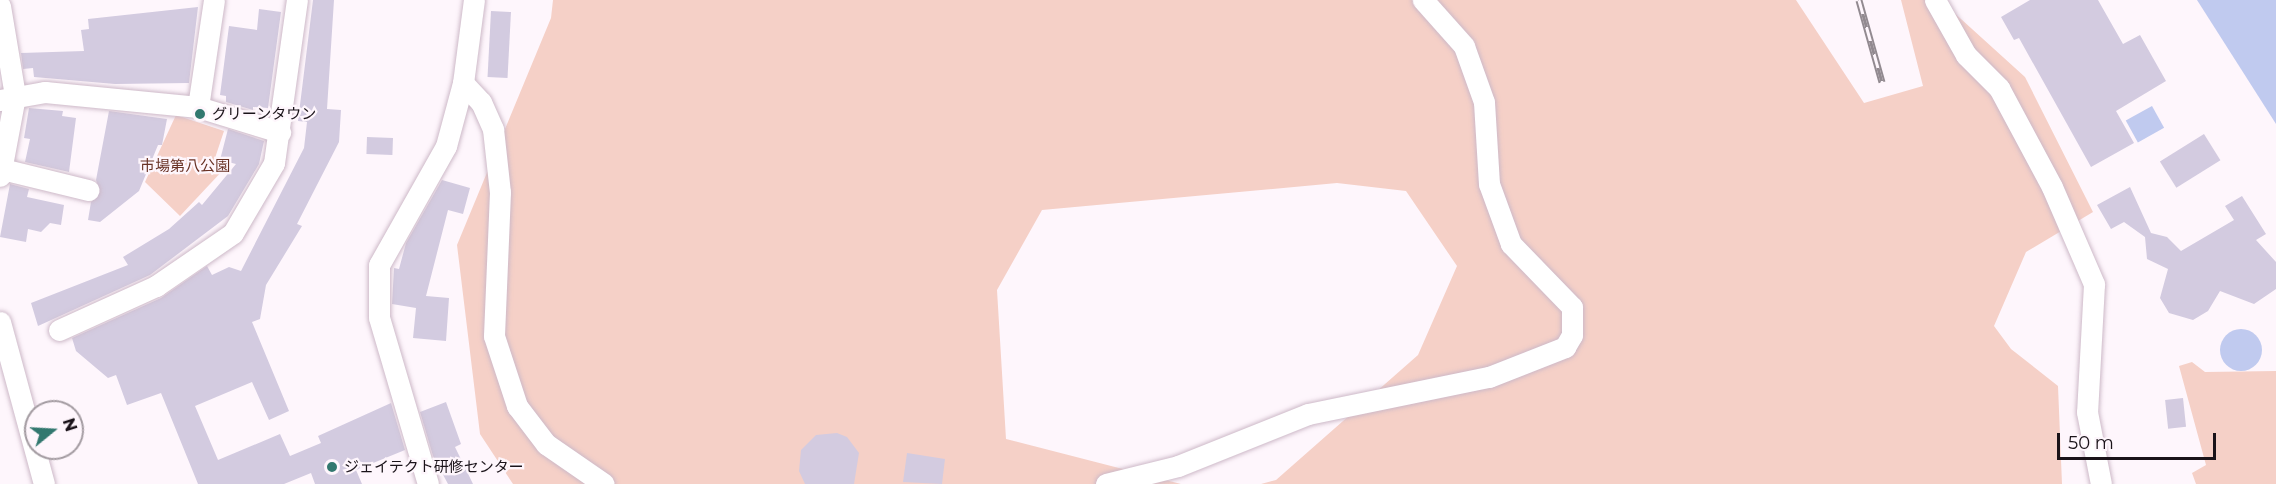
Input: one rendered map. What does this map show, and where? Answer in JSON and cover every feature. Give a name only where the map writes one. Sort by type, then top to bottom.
[{"type":"street","points":[[198,107],[214,0]]},
{"type":"street","points":[[59,330],[156,286],[233,233],[274,164],[297,0]]},
{"type":"street","points":[[428,484],[379,317],[379,265],[446,146],[463,83],[474,0]]},
{"type":"street","points":[[1106,484],[1178,466],[1308,414],[1489,377],[1565,347],[1572,335],[1572,307],[1511,244],[1489,184],[1484,102],[1468,57],[1424,0]]},
{"type":"street","points":[[1935,0],[1966,55],[1999,88],[2032,148],[2094,284],[2087,412],[2101,484]]},
{"type":"street","points":[[0,6],[8,98],[1,173],[88,190]]},
{"type":"street","points":[[463,83],[481,102],[493,129],[500,192],[494,336],[517,406],[546,444],[604,484]]},
{"type":"street","points":[[8,98],[45,92],[198,107],[280,132]]},
{"type":"street","points":[[0,322],[44,484]]},
{"type":"green space","points":[[553,0],[1796,0],[1864,103],[1923,86],[1901,0],[1940,0],[2025,77],[2093,212],[2026,252],[1994,326],[2011,349],[2058,386],[2062,484],[1261,484],[1276,480],[1418,355],[1457,266],[1406,191],[1337,183],[1042,210],[997,290],[1006,439],[1181,484],[513,484],[480,434],[457,245],[551,18]]},
{"type":"green space","name":"市場第八公園","points":[[176,115],[224,131],[214,161],[225,168],[180,216],[145,182]]},
{"type":"green space","points":[[2192,362],[2205,372],[2276,371],[2276,484],[2196,484],[2192,473],[2206,465],[2179,366]]},
{"type":"water","points":[[2197,0],[2276,0],[2276,124]]},
{"type":"water","points":[[2152,106],[2164,128],[2138,142],[2126,121]]},
{"type":"water","points":[[2241,329],[2256,335],[2262,350],[2256,365],[2241,371],[2226,365],[2220,350],[2226,335]]},
{"type":"building","points":[[313,0],[334,0],[327,109],[341,110],[339,142],[297,224],[302,226],[266,285],[260,319],[252,322],[289,411],[269,420],[252,382],[195,406],[218,460],[280,434],[290,456],[321,443],[318,436],[391,403],[405,450],[356,470],[362,484],[315,484],[311,473],[284,484],[198,484],[161,393],[127,405],[116,375],[108,378],[76,351],[72,338],[161,298],[207,266],[212,275],[229,267],[241,271],[304,148],[307,122],[298,121]]},
{"type":"building","points":[[2030,0],[2098,0],[2123,44],[2140,35],[2166,81],[2116,111],[2134,143],[2091,167],[2019,38],[2014,40],[2001,17]]},
{"type":"building","points":[[198,7],[189,83],[115,84],[34,77],[33,68],[23,69],[21,53],[84,51],[81,30],[89,29],[88,19]]},
{"type":"building","points":[[259,9],[281,12],[268,108],[253,107],[253,110],[226,102],[226,96],[220,95],[229,26],[257,30]]},
{"type":"building","points":[[491,11],[511,12],[508,78],[488,77]]},
{"type":"building","points":[[29,108],[63,111],[62,116],[76,118],[69,172],[25,162],[30,139],[24,138]]},
{"type":"building","points":[[109,111],[167,119],[162,145],[158,145],[139,191],[100,222],[88,220],[91,202],[100,192],[96,180]]},
{"type":"building","points":[[228,129],[264,141],[259,164],[228,216],[150,275],[38,326],[31,303],[128,265],[123,257],[169,229],[199,202],[202,205],[236,164],[220,160]]},
{"type":"building","points":[[2204,134],[2220,160],[2176,188],[2160,162]]},
{"type":"building","points":[[367,137],[393,138],[392,155],[366,154]]},
{"type":"building","points":[[442,180],[470,188],[463,214],[448,210],[426,296],[449,298],[446,341],[413,338],[416,308],[392,304],[394,268],[399,269],[406,243]]},
{"type":"building","points":[[10,184],[29,189],[27,197],[64,205],[61,225],[50,223],[41,232],[28,229],[26,242],[0,237]]},
{"type":"building","points":[[2130,187],[2151,233],[2167,237],[2181,251],[2234,220],[2225,206],[2242,196],[2266,234],[2256,240],[2276,262],[2276,289],[2254,304],[2220,291],[2208,311],[2193,320],[2169,313],[2160,298],[2168,269],[2147,259],[2145,237],[2124,222],[2111,229],[2097,205]]},
{"type":"building","points":[[2183,398],[2186,427],[2168,429],[2165,400]]},
{"type":"building","points":[[446,402],[461,444],[455,447],[473,484],[448,484],[433,456],[420,412]]},
{"type":"building","points":[[837,433],[847,437],[859,453],[854,484],[805,484],[799,471],[801,450],[816,435]]},
{"type":"building","points":[[907,453],[945,459],[942,484],[903,482]]},
{"type":"railway","points":[[1859,0],[1882,82]]},
{"type":"place","name":"グリーンタウン","points":[[200,114]]},
{"type":"place","name":"ジェイテクト研修センター","points":[[332,467]]}]
